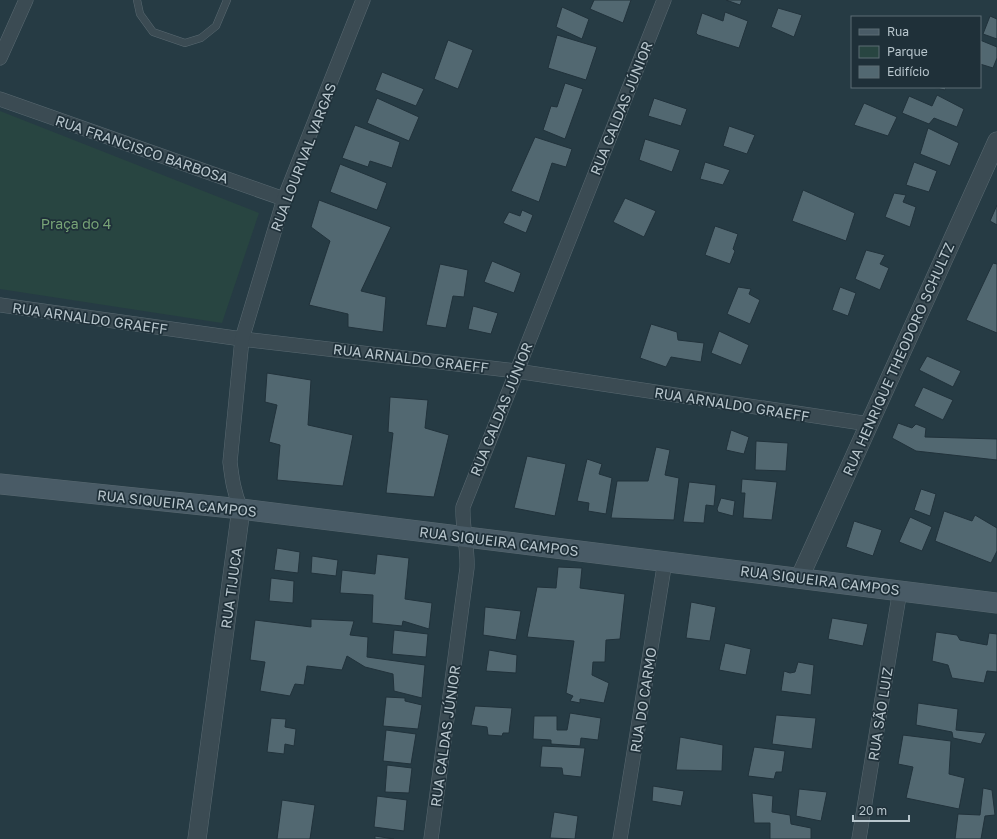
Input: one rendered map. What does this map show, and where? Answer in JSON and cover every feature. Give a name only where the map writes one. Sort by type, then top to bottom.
[{"type":"main road","name":"RUA SIQUEIRA CAMPOS","points":[[0,484],[241,509],[466,538],[997,602]]},
{"type":"street","points":[[0,58],[26,0]]},
{"type":"street","name":"RUA LOURIVAL VARGAS","points":[[242,338],[284,199],[363,0]]},
{"type":"street","name":"RUA CALDAS JÚNIOR","points":[[431,839],[467,568],[468,554],[462,519],[462,507],[664,0]]},
{"type":"street","name":"RUA FRANCISCO BARBOSA","points":[[0,99],[284,199]]},
{"type":"street","name":"RUA HENRIQUE THEODORO SCHULTZ","points":[[800,578],[997,141]]},
{"type":"street","name":"RUA ARNALDO GRAEFF","points":[[0,305],[242,338],[516,371],[869,424]]},
{"type":"street","name":"RUA TIJUCA","points":[[198,839],[241,509],[235,494],[230,462],[242,338]]},
{"type":"street","name":"RUA DO CARMO","points":[[620,839],[666,561]]},
{"type":"street","name":"RUA SÃO LUIZ","points":[[859,839],[900,590]]},
{"type":"lane","points":[[137,0],[140,14],[153,32],[185,43],[201,38],[216,26],[227,0]]},
{"type":"green space","name":"Praça do 4","points":[[0,111],[259,213],[222,323],[0,289]]},
{"type":"building","points":[[594,0],[631,0],[623,23],[590,9]]},
{"type":"building","points":[[726,0],[742,0],[740,5]]},
{"type":"building","points":[[562,7],[589,19],[582,39],[556,27]]},
{"type":"building","points":[[778,8],[802,15],[794,37],[771,27]]},
{"type":"building","points":[[725,12],[748,21],[739,48],[698,35],[696,33],[702,13],[723,21]]},
{"type":"building","points":[[990,16],[997,19],[997,39],[983,34]]},
{"type":"building","points":[[557,35],[597,47],[586,80],[548,68]]},
{"type":"building","points":[[448,40],[473,50],[458,89],[434,79]]},
{"type":"building","points":[[981,40],[997,47],[997,58],[993,68],[981,64]]},
{"type":"building","points":[[382,72],[424,89],[416,106],[375,90]]},
{"type":"building","points":[[565,83],[583,89],[565,139],[543,130],[551,106],[557,107]]},
{"type":"building","points":[[937,95],[964,109],[957,127],[934,118],[929,124],[902,113],[909,96],[932,106]]},
{"type":"building","points":[[377,98],[419,117],[409,141],[367,123]]},
{"type":"building","points":[[654,98],[687,109],[681,126],[648,116]]},
{"type":"building","points":[[864,103],[897,117],[888,136],[854,125]]},
{"type":"building","points":[[355,125],[400,142],[392,168],[370,161],[368,167],[342,158]]},
{"type":"building","points":[[729,126],[755,135],[747,154],[723,146]]},
{"type":"building","points":[[928,128],[959,143],[950,166],[920,154]]},
{"type":"building","points":[[535,137],[572,149],[566,167],[552,163],[539,202],[511,191]]},
{"type":"building","points":[[645,139],[680,150],[672,172],[639,160]]},
{"type":"building","points":[[705,162],[730,170],[723,185],[700,179]]},
{"type":"building","points":[[914,162],[937,171],[929,192],[906,185]]},
{"type":"building","points":[[340,164],[387,183],[377,210],[330,192]]},
{"type":"building","points":[[803,190],[855,213],[846,241],[792,221]]},
{"type":"building","points":[[894,193],[906,195],[903,202],[916,207],[910,227],[885,217]]},
{"type":"building","points":[[625,198],[656,211],[644,237],[613,222]]},
{"type":"building","points":[[319,200],[391,227],[361,291],[386,297],[383,332],[348,327],[348,314],[309,305],[330,241],[311,227]]},
{"type":"building","points":[[997,205],[997,225],[990,221]]},
{"type":"building","points":[[522,210],[533,215],[526,233],[503,223],[509,212],[520,216]]},
{"type":"building","points":[[715,226],[738,234],[733,249],[735,251],[730,264],[705,255]]},
{"type":"building","points":[[866,250],[885,255],[880,264],[889,268],[880,290],[855,279]]},
{"type":"building","points":[[492,261],[521,273],[514,293],[484,282]]},
{"type":"building","points":[[993,263],[997,264],[997,333],[966,320]]},
{"type":"building","points":[[440,264],[468,270],[464,297],[453,296],[446,328],[426,325]]},
{"type":"building","points":[[738,287],[751,289],[749,294],[760,300],[750,324],[727,314]]},
{"type":"building","points":[[840,287],[856,293],[848,316],[832,310]]},
{"type":"building","points":[[473,306],[498,313],[491,334],[468,329]]},
{"type":"building","points":[[651,324],[677,332],[678,340],[704,343],[701,362],[671,357],[666,367],[640,358]]},
{"type":"building","points":[[719,331],[749,345],[741,365],[711,353]]},
{"type":"building","points":[[927,356],[961,371],[953,387],[919,370]]},
{"type":"building","points":[[267,373],[311,380],[308,425],[353,435],[343,486],[277,480],[280,445],[269,442],[277,405],[265,402]]},
{"type":"building","points":[[923,387],[953,400],[943,420],[914,406]]},
{"type":"building","points":[[390,397],[428,400],[425,428],[449,435],[434,497],[386,493],[393,433],[388,432]]},
{"type":"building","points":[[898,423],[912,428],[916,424],[926,428],[925,437],[997,439],[997,460],[916,451],[892,438]]},
{"type":"building","points":[[731,430],[749,437],[744,454],[726,450]]},
{"type":"building","points":[[756,441],[788,443],[786,471],[755,470]]},
{"type":"building","points":[[656,447],[670,450],[665,475],[679,478],[674,520],[611,518],[617,481],[648,481]]},
{"type":"building","points":[[527,456],[566,464],[555,516],[514,508]]},
{"type":"building","points":[[587,459],[602,464],[599,474],[612,478],[606,514],[588,511],[589,503],[577,501]]},
{"type":"building","points":[[742,479],[777,482],[772,520],[743,518],[745,493],[741,493]]},
{"type":"building","points":[[689,482],[716,485],[714,506],[706,505],[704,523],[683,522]]},
{"type":"building","points":[[921,489],[936,494],[930,516],[914,510]]},
{"type":"building","points":[[721,498],[735,501],[733,516],[718,512],[717,509]]},
{"type":"building","points":[[944,511],[972,521],[975,515],[997,528],[997,551],[991,563],[935,541]]},
{"type":"building","points":[[910,517],[932,527],[922,551],[899,542]]},
{"type":"building","points":[[854,521],[882,530],[873,556],[846,547]]},
{"type":"building","points":[[277,548],[300,552],[298,573],[274,570]]},
{"type":"building","points":[[377,554],[409,558],[405,599],[432,603],[429,629],[403,621],[402,626],[372,623],[373,595],[340,593],[342,570],[375,574]]},
{"type":"building","points":[[312,556],[338,560],[336,576],[311,573]]},
{"type":"building","points":[[558,567],[582,568],[580,588],[625,594],[620,639],[606,640],[605,662],[593,662],[592,675],[609,683],[604,703],[580,699],[580,703],[570,701],[573,696],[566,693],[574,641],[527,637],[537,587],[556,588]]},
{"type":"building","points":[[271,578],[294,581],[293,603],[269,601]]},
{"type":"building","points":[[691,602],[716,607],[710,641],[686,638]]},
{"type":"building","points":[[485,607],[521,611],[516,640],[483,635]]},
{"type":"building","points":[[832,618],[868,624],[863,646],[828,639]]},
{"type":"building","points":[[311,619],[354,621],[350,635],[368,637],[367,657],[425,665],[422,698],[394,691],[393,674],[365,667],[347,656],[342,670],[307,666],[304,685],[295,684],[290,696],[260,691],[265,662],[250,660],[255,620],[311,627]]},
{"type":"building","points":[[394,630],[428,634],[426,657],[392,654]]},
{"type":"building","points":[[936,632],[957,635],[960,640],[987,645],[989,633],[997,634],[997,672],[987,671],[984,683],[952,678],[948,665],[932,661]]},
{"type":"building","points":[[725,643],[751,649],[746,675],[719,670]]},
{"type":"building","points":[[489,650],[517,655],[516,673],[486,671]]},
{"type":"building","points":[[798,662],[814,665],[811,695],[781,691],[784,671],[790,673],[795,672]]},
{"type":"building","points":[[386,697],[405,698],[405,701],[422,705],[418,729],[383,726]]},
{"type":"building","points":[[918,703],[958,709],[956,730],[986,733],[981,744],[953,738],[952,732],[916,725]]},
{"type":"building","points":[[475,706],[512,708],[509,733],[503,733],[502,736],[488,735],[487,727],[471,725]]},
{"type":"building","points":[[570,713],[601,718],[598,740],[581,738],[580,746],[551,744],[551,740],[533,739],[534,716],[557,716],[557,730],[567,730]]},
{"type":"building","points":[[776,715],[816,718],[812,749],[772,744]]},
{"type":"building","points":[[271,718],[286,719],[285,727],[296,729],[294,746],[285,744],[284,754],[267,752]]},
{"type":"building","points":[[386,730],[416,734],[411,764],[383,761]]},
{"type":"building","points":[[903,735],[951,741],[949,774],[965,778],[959,809],[906,798],[913,767],[898,764]]},
{"type":"building","points":[[680,737],[723,745],[722,771],[676,770]]},
{"type":"building","points":[[542,746],[585,748],[581,777],[563,775],[562,768],[540,767]]},
{"type":"building","points":[[754,747],[785,751],[782,772],[776,772],[774,779],[748,776]]},
{"type":"building","points":[[387,765],[412,768],[409,793],[385,792]]},
{"type":"building","points":[[653,786],[684,791],[681,806],[652,801]]},
{"type":"building","points":[[983,788],[992,790],[995,815],[985,816],[981,839],[955,839],[958,814],[980,815]]},
{"type":"building","points":[[799,789],[827,792],[821,821],[796,816]]},
{"type":"building","points":[[752,793],[773,796],[772,812],[790,815],[791,824],[811,828],[811,839],[770,839],[770,823],[754,823]]},
{"type":"building","points":[[377,796],[407,800],[404,831],[374,827]]},
{"type":"building","points":[[282,800],[315,805],[310,839],[277,839]]},
{"type":"building","points":[[554,812],[578,816],[575,839],[550,838]]},
{"type":"building","points":[[375,836],[394,839],[375,839]]}]
